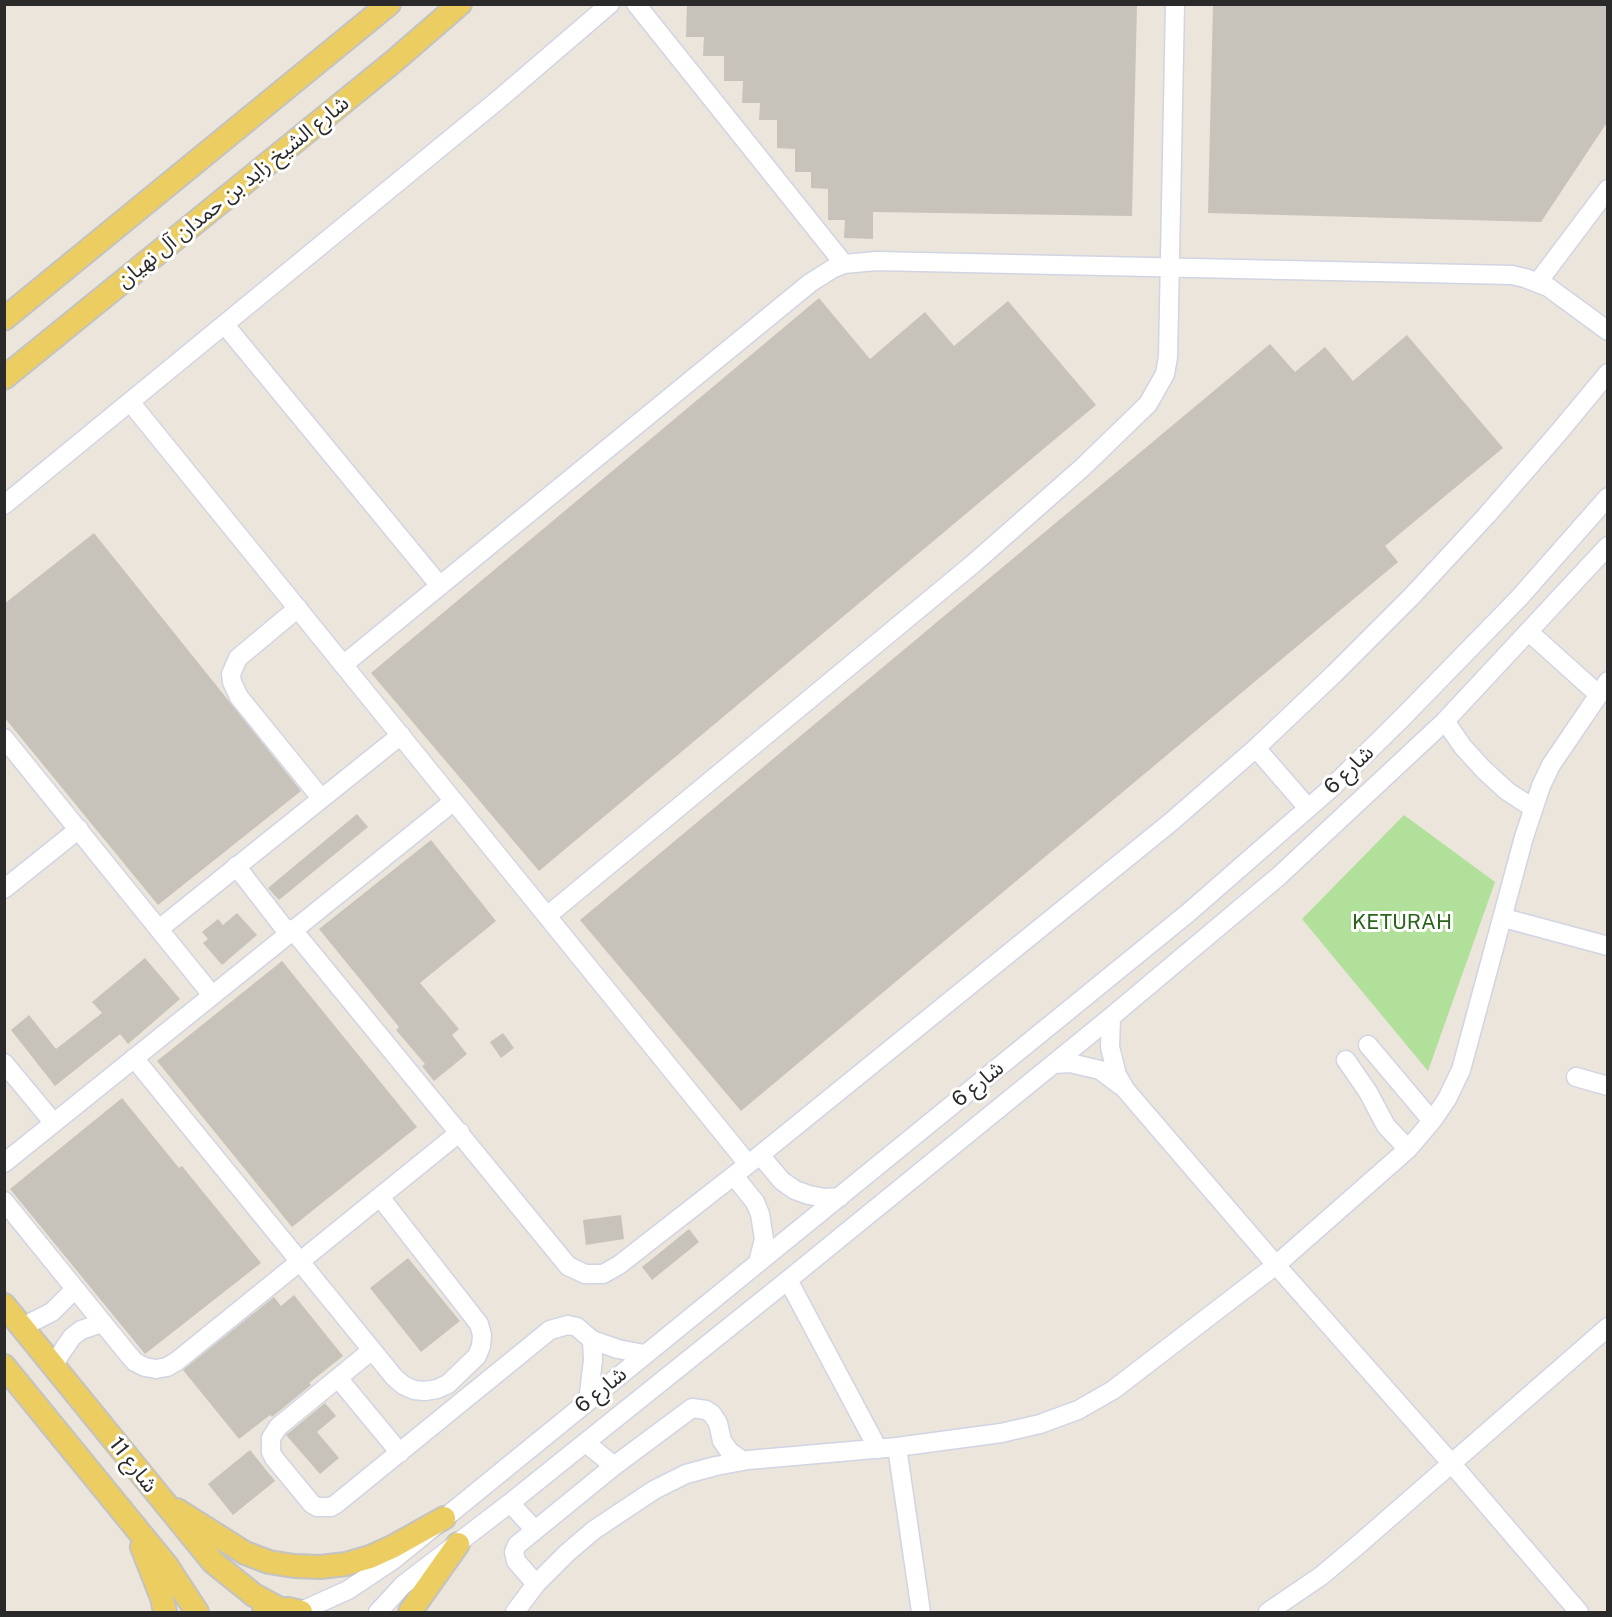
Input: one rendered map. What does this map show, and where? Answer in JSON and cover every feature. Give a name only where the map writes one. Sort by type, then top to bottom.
[{"type":"main road","points":[[4,319],[389,4]]},
{"type":"main road","name":"شارع الشيخ زايد بن حمدان آل نهيان","points":[[4,378],[393,62],[460,4]]},
{"type":"main road","name":"شارع 11","points":[[4,1305],[213,1562],[254,1595],[293,1611]]},
{"type":"main road","name":"شارع 11","points":[[4,1366],[167,1566],[197,1612]]},
{"type":"main road","points":[[163,1502],[244,1553],[269,1562],[294,1566],[320,1567],[346,1564],[370,1557],[444,1518]]},
{"type":"main road","points":[[136,1528],[165,1612]]},
{"type":"main road","points":[[410,1612],[458,1544]]},
{"type":"main road","points":[[256,1612],[293,1611]]},
{"type":"street","points":[[4,505],[525,78],[610,4]]},
{"type":"street","points":[[636,4],[844,264]]},
{"type":"street","points":[[547,916],[974,564],[1137,417],[1158,390],[1167,365],[1169,348],[1175,4]]},
{"type":"street","points":[[1538,282],[1608,189]]},
{"type":"street","points":[[344,665],[810,283],[844,264],[876,261],[1512,275],[1538,282],[1557,293],[1608,331]]},
{"type":"street","points":[[225,325],[440,586]]},
{"type":"street","points":[[236,866],[459,1132],[554,1251],[568,1266],[585,1274],[603,1274],[619,1265],[754,1160],[1154,836],[1256,748],[1412,596],[1487,515],[1608,373]]},
{"type":"street","points":[[131,403],[547,916],[754,1160],[795,1190],[817,1197],[840,1197]]},
{"type":"street","name":"شارع 6","points":[[293,1611],[348,1590],[371,1576],[1188,913],[1308,808],[1403,717],[1477,642],[1608,498]]},
{"type":"street","name":"شارع 6","points":[[378,1612],[403,1586],[586,1443],[788,1280],[1054,1064],[1279,876],[1445,721],[1605,553]]},
{"type":"street","points":[[298,608],[238,658],[231,674],[239,697],[321,798]]},
{"type":"street","points":[[515,1612],[536,1584],[594,1530],[654,1490],[686,1474],[742,1461],[897,1447],[1001,1433],[1040,1424],[1078,1410],[1113,1390],[1146,1366],[1276,1265],[1408,1149],[1447,1099],[1461,1070],[1533,808],[1551,765],[1603,687],[1529,632]]},
{"type":"street","points":[[1445,721],[1463,747],[1484,770],[1507,791],[1533,808]]},
{"type":"street","points":[[159,929],[400,735]]},
{"type":"street","points":[[4,738],[212,995]]},
{"type":"street","points":[[1256,748],[1308,808]]},
{"type":"street","points":[[4,1163],[454,801]]},
{"type":"street","points":[[4,889],[79,829]]},
{"type":"street","points":[[1504,918],[1608,946]]},
{"type":"street","points":[[1111,1017],[1110,1040],[1113,1061],[1125,1088]]},
{"type":"street","points":[[1368,1045],[1432,1121]]},
{"type":"street","points":[[134,1058],[403,1385],[414,1390],[437,1389],[447,1384],[470,1365],[477,1356],[482,1335],[479,1323],[380,1197]]},
{"type":"street","points":[[1346,1060],[1368,1092],[1386,1126],[1408,1149]]},
{"type":"street","points":[[4,1063],[53,1122]]},
{"type":"street","points":[[1054,1064],[1070,1063],[1100,1070],[1125,1088],[1579,1612]]},
{"type":"street","points":[[1576,1077],[1608,1086]]},
{"type":"street","points":[[4,1201],[135,1362],[156,1369],[167,1367],[177,1361],[459,1132]]},
{"type":"street","points":[[734,1176],[754,1202],[760,1214],[764,1239],[758,1263]]},
{"type":"street","points":[[788,1280],[878,1449]]},
{"type":"street","points":[[22,1327],[52,1312],[75,1289]]},
{"type":"street","points":[[55,1367],[59,1356],[72,1337],[91,1326],[102,1323]]},
{"type":"street","points":[[372,1350],[278,1427],[271,1438],[271,1452],[274,1458],[307,1499],[317,1507],[331,1507],[550,1330],[568,1325],[577,1327],[591,1340],[644,1354]]},
{"type":"street","points":[[1268,1612],[1321,1576],[1608,1327]]},
{"type":"street","points":[[588,1401],[593,1360],[591,1340]]},
{"type":"street","points":[[338,1378],[400,1453]]},
{"type":"street","points":[[536,1584],[516,1561],[514,1552],[517,1545],[692,1408],[706,1410],[712,1414],[718,1423],[722,1441],[730,1452],[742,1461]]},
{"type":"street","points":[[708,1468],[722,1441]]},
{"type":"street","points":[[586,1443],[614,1467]]},
{"type":"street","points":[[897,1447],[921,1612]]},
{"type":"street","points":[[510,1503],[535,1530]]},
{"type":"green space","name":"KETURAH","points":[[1404,815],[1495,882],[1428,1071],[1302,919]]},
{"type":"building","points":[[687,4],[1137,4],[1132,216],[873,212],[873,239],[844,238],[845,220],[828,220],[828,189],[811,188],[811,172],[795,172],[795,149],[777,148],[777,120],[759,120],[760,103],[742,103],[743,81],[724,81],[724,56],[703,56],[704,37],[686,37]]},
{"type":"building","points":[[1213,4],[1608,4],[1608,121],[1541,222],[1208,213]]},
{"type":"building","points":[[819,298],[870,359],[925,312],[954,346],[1008,301],[1096,405],[539,871],[371,673]]},
{"type":"building","points":[[1407,335],[1503,448],[1385,546],[1398,562],[741,1111],[580,920],[1270,344],[1295,372],[1325,347],[1353,381]]},
{"type":"building","points":[[94,533],[301,791],[158,905],[4,717],[4,604]]},
{"type":"building","points":[[357,814],[368,827],[279,900],[268,888]]},
{"type":"building","points":[[431,840],[496,921],[420,983],[459,1029],[452,1035],[467,1054],[434,1081],[422,1066],[425,1064],[396,1030],[399,1027],[319,929]]},
{"type":"building","points":[[237,913],[257,935],[222,965],[203,943],[208,939],[202,932],[218,919],[223,925]]},
{"type":"building","points":[[145,958],[180,999],[128,1044],[120,1034],[55,1086],[11,1030],[29,1015],[56,1049],[102,1013],[92,1002]]},
{"type":"building","points":[[282,961],[417,1127],[292,1227],[157,1061]]},
{"type":"building","points":[[503,1033],[514,1048],[501,1058],[490,1042]]},
{"type":"building","points":[[122,1098],[179,1168],[182,1166],[261,1263],[145,1354],[10,1189]]},
{"type":"building","points":[[621,1215],[624,1239],[586,1245],[583,1220]]},
{"type":"building","points":[[689,1229],[699,1242],[652,1280],[642,1267]]},
{"type":"building","points":[[408,1258],[460,1321],[421,1352],[370,1288]]},
{"type":"building","points":[[294,1295],[343,1356],[272,1417],[270,1415],[239,1439],[183,1370],[274,1297],[281,1306]]},
{"type":"building","points":[[325,1403],[336,1416],[317,1432],[339,1458],[320,1474],[286,1435]]},
{"type":"building","points":[[250,1450],[275,1481],[233,1515],[208,1484]]}]
